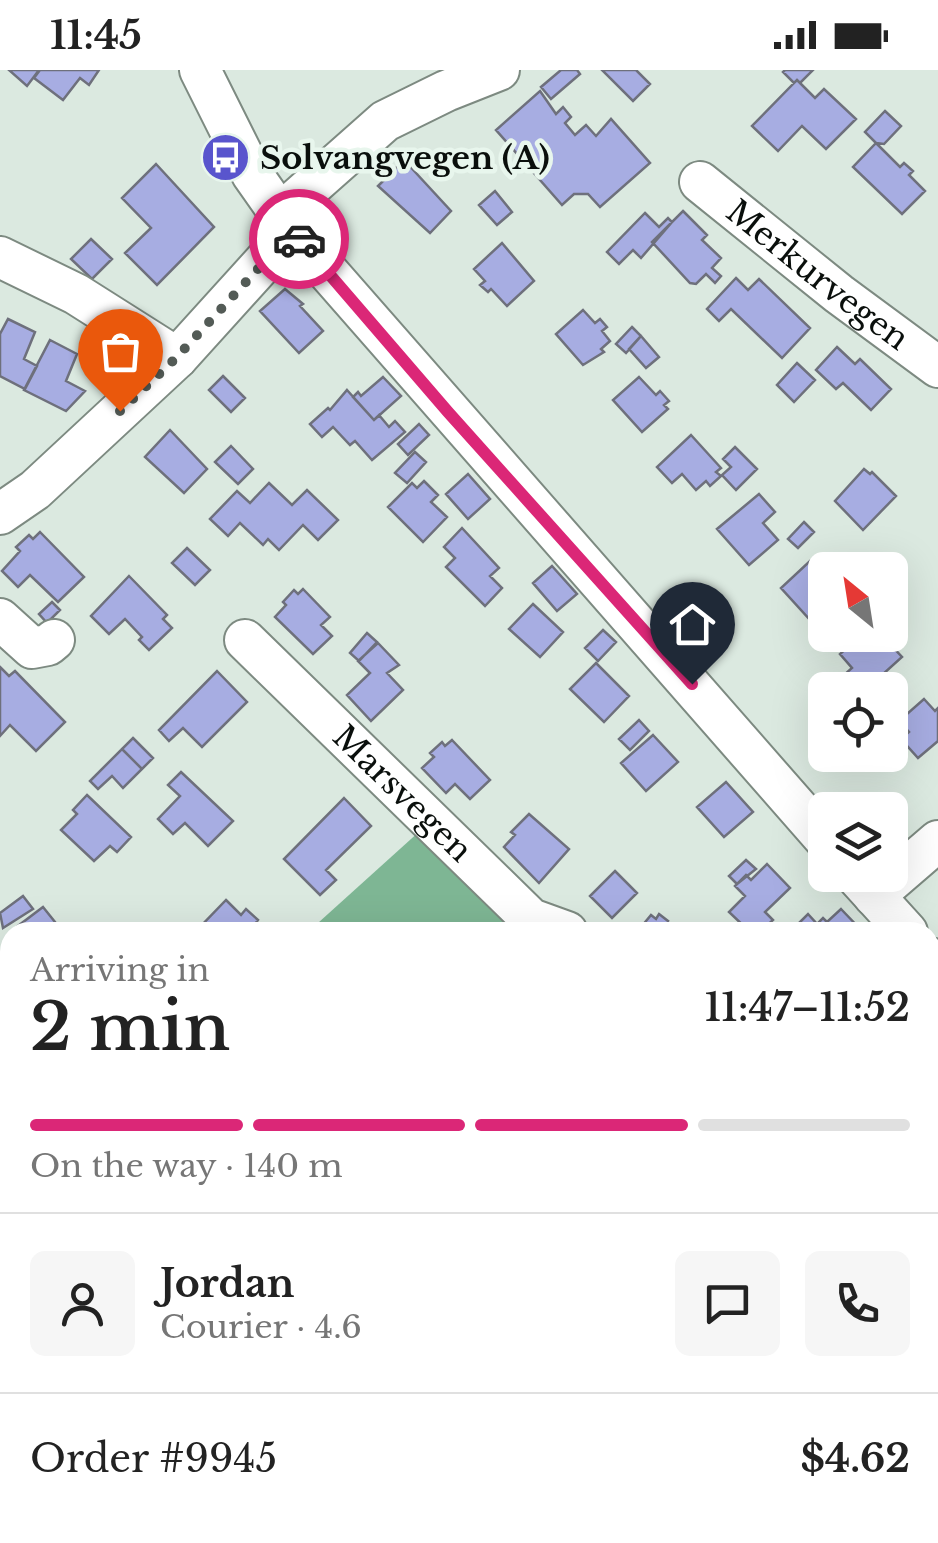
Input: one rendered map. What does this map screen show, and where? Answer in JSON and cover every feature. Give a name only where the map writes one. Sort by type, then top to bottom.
[{"type":"street","points":[[200,70],[252,174],[286,223],[808,820]]},
{"type":"street","points":[[0,514],[35,490],[176,358],[286,223],[386,121],[479,74]]},
{"type":"street","name":"Merkurvegen","points":[[700,182],[839,294],[938,367]]},
{"type":"street","points":[[0,258],[76,294],[176,358]]},
{"type":"street","points":[[0,619],[32,648],[54,640]]},
{"type":"street","name":"Marsvegen","points":[[245,640],[531,919],[539,922]]},
{"type":"street","points":[[908,859],[938,841]]},
{"type":"street","points":[[870,892],[898,922]]},
{"type":"green space","points":[[421,830],[520,922],[319,922]]},
{"type":"building","points":[[9,70],[39,70],[27,86]]},
{"type":"building","points":[[40,70],[99,70],[89,85],[80,78],[63,100],[34,78]]},
{"type":"building","points":[[561,70],[577,70],[580,74],[551,99],[541,87]]},
{"type":"building","points":[[602,70],[636,70],[650,84],[633,101]]},
{"type":"building","points":[[785,70],[813,70],[800,83],[794,83]]},
{"type":"building","points":[[797,80],[815,98],[824,89],[856,119],[826,149],[802,126],[778,151],[752,126]]},
{"type":"building","points":[[540,91],[556,114],[563,107],[571,117],[565,123],[575,135],[586,125],[596,136],[611,119],[650,163],[600,207],[588,194],[574,194],[562,205],[496,130]]},
{"type":"building","points":[[885,111],[901,126],[884,144],[876,143],[865,132]]},
{"type":"building","points":[[876,143],[900,167],[904,163],[913,171],[909,175],[925,191],[902,214],[853,167]]},
{"type":"building","points":[[404,160],[451,211],[430,233],[378,186]]},
{"type":"building","points":[[156,164],[214,227],[157,285],[125,253],[151,228],[122,198]]},
{"type":"building","points":[[495,191],[512,212],[497,225],[479,205]]},
{"type":"building","points":[[683,211],[707,235],[702,240],[721,258],[712,268],[721,276],[715,283],[706,274],[696,284],[690,283],[652,242]]},
{"type":"building","points":[[645,213],[659,227],[668,218],[672,222],[641,258],[633,250],[619,264],[607,252]]},
{"type":"building","points":[[91,239],[112,259],[92,279],[71,259]]},
{"type":"building","points":[[502,243],[534,281],[507,306],[491,289],[488,292],[480,285],[485,281],[474,269]]},
{"type":"building","points":[[736,278],[748,290],[759,279],[810,328],[782,358],[731,309],[719,321],[707,309]]},
{"type":"building","points":[[285,289],[303,304],[300,306],[323,331],[299,353],[260,311]]},
{"type":"building","points":[[583,310],[595,323],[600,319],[607,327],[602,331],[610,341],[601,349],[604,352],[583,365],[556,334]]},
{"type":"building","points":[[8,319],[35,332],[24,359],[37,366],[25,389],[0,376],[0,334]]},
{"type":"building","points":[[632,327],[641,336],[626,353],[616,344]]},
{"type":"building","points":[[641,336],[659,357],[646,368],[629,349]]},
{"type":"building","points":[[50,340],[77,354],[66,381],[85,391],[66,411],[24,390]]},
{"type":"building","points":[[837,347],[855,364],[860,359],[891,389],[871,410],[843,383],[836,389],[816,370]]},
{"type":"building","points":[[797,363],[815,380],[794,402],[777,385]]},
{"type":"building","points":[[223,376],[245,398],[231,412],[209,390]]},
{"type":"building","points":[[383,377],[401,396],[374,420],[353,397],[358,392],[361,396]]},
{"type":"building","points":[[639,377],[656,395],[660,391],[669,401],[664,405],[668,409],[642,432],[613,400]]},
{"type":"building","points":[[347,390],[374,420],[379,415],[389,427],[395,421],[405,432],[372,460],[355,441],[350,445],[333,427],[322,437],[310,424],[330,410]]},
{"type":"building","points":[[419,424],[429,435],[408,455],[398,444]]},
{"type":"building","points":[[170,430],[207,469],[184,493],[145,457]]},
{"type":"building","points":[[691,435],[721,468],[716,472],[721,476],[710,486],[706,481],[696,490],[682,474],[672,483],[657,467]]},
{"type":"building","points":[[231,446],[253,469],[238,484],[215,462]]},
{"type":"building","points":[[735,447],[757,469],[736,490],[722,475],[731,467],[723,459]]},
{"type":"building","points":[[415,452],[426,462],[407,483],[395,473]]},
{"type":"building","points":[[864,469],[896,496],[863,530],[835,501]]},
{"type":"building","points":[[468,474],[490,499],[468,519],[446,494]]},
{"type":"building","points":[[424,481],[438,495],[431,502],[447,517],[423,542],[388,507],[412,483],[417,488]]},
{"type":"building","points":[[269,483],[292,505],[307,490],[338,520],[318,540],[303,525],[279,550],[268,539],[263,545],[240,523],[228,536],[210,519],[237,491],[250,503]]},
{"type":"building","points":[[759,494],[775,512],[763,523],[778,540],[749,565],[717,529]]},
{"type":"building","points":[[804,522],[814,532],[798,548],[788,539]]},
{"type":"building","points":[[462,528],[499,568],[490,576],[502,588],[485,606],[446,567],[455,558],[444,547]]},
{"type":"building","points":[[40,532],[84,577],[58,602],[30,575],[18,587],[2,571],[20,551],[16,547],[29,535],[33,539]]},
{"type":"building","points":[[187,548],[210,570],[195,585],[172,563]]},
{"type":"building","points":[[808,563],[808,618],[781,588]]},
{"type":"building","points":[[552,566],[577,594],[557,611],[533,583]]},
{"type":"building","points":[[129,576],[167,615],[163,619],[172,628],[149,650],[125,619],[109,634],[91,616]]},
{"type":"building","points":[[303,589],[330,617],[321,625],[332,636],[313,654],[275,617],[294,590],[298,594]]},
{"type":"building","points":[[52,602],[60,610],[47,623],[39,614]]},
{"type":"building","points":[[533,604],[563,632],[540,657],[509,629]]},
{"type":"building","points":[[603,630],[616,642],[598,661],[585,648]]},
{"type":"building","points":[[367,633],[377,642],[359,661],[350,653]]},
{"type":"building","points":[[378,643],[399,665],[387,673],[403,690],[371,721],[347,695],[370,673],[358,661]]},
{"type":"building","points":[[897,652],[902,657],[885,672],[847,672],[852,668],[840,654]]},
{"type":"building","points":[[596,663],[629,696],[604,722],[570,689]]},
{"type":"building","points":[[0,667],[9,676],[15,671],[65,722],[36,751],[10,725],[0,736]]},
{"type":"building","points":[[217,671],[247,702],[202,747],[183,728],[169,741],[159,730]]},
{"type":"building","points":[[924,699],[935,711],[938,708],[938,741],[918,758],[908,747],[908,713]]},
{"type":"building","points":[[639,720],[649,731],[630,750],[619,739]]},
{"type":"building","points":[[653,735],[678,762],[646,791],[621,763]]},
{"type":"building","points":[[133,738],[153,758],[142,769],[122,749]]},
{"type":"building","points":[[452,740],[490,780],[470,799],[455,784],[446,793],[422,768],[434,757],[430,753],[442,742],[445,746]]},
{"type":"building","points":[[122,749],[142,769],[123,788],[112,776],[98,789],[90,781]]},
{"type":"building","points":[[181,772],[233,821],[208,846],[185,823],[173,834],[158,819],[180,796],[168,785]]},
{"type":"building","points":[[726,782],[753,812],[724,837],[697,807]]},
{"type":"building","points":[[87,795],[131,837],[117,852],[110,846],[94,861],[61,830],[77,814],[73,810]]},
{"type":"building","points":[[344,798],[371,826],[326,870],[336,880],[320,895],[284,859]]},
{"type":"building","points":[[529,814],[569,849],[539,883],[504,847],[515,835],[511,832]]},
{"type":"building","points":[[746,860],[756,869],[737,884],[729,876]]},
{"type":"building","points":[[767,864],[790,888],[765,912],[771,922],[740,922],[729,912],[745,896],[735,886],[746,875],[751,880]]},
{"type":"building","points":[[615,871],[637,893],[612,918],[590,896]]},
{"type":"building","points":[[23,896],[33,909],[12,922],[2,922],[0,913]]},
{"type":"building","points":[[226,900],[241,915],[246,909],[258,920],[256,922],[205,922]]},
{"type":"building","points":[[43,907],[55,922],[23,922]]},
{"type":"building","points":[[841,909],[853,922],[827,922]]},
{"type":"building","points":[[659,914],[668,921],[645,922],[651,915],[656,919]]},
{"type":"way so far","points":[[120,411],[176,358],[292,232],[299,239]]},
{"type":"place","name":"Solvangvegen (A)","points":[[225,158]]},
{"type":"route","points":[[299,239],[692,684]]}]
